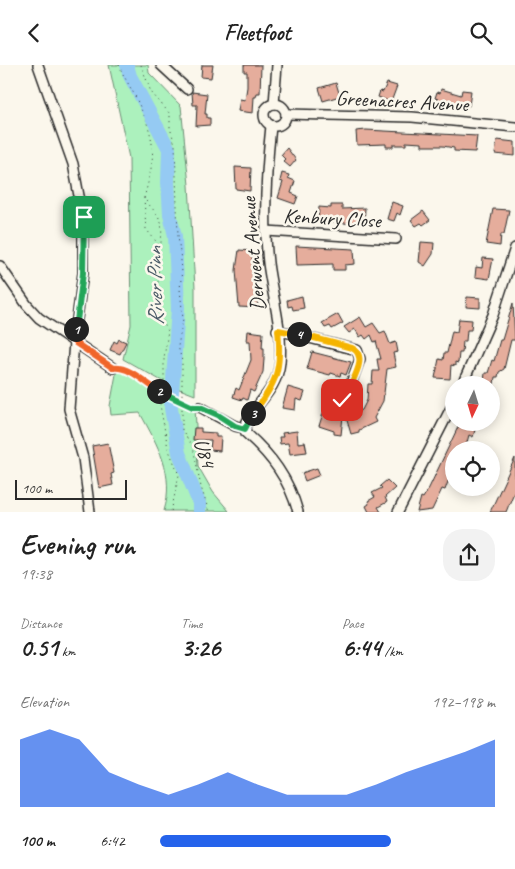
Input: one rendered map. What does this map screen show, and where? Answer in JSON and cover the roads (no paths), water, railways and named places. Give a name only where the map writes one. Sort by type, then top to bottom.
[{"type":"street","points":[[38,65],[73,164],[84,217],[83,273],[74,342],[69,409],[83,457],[90,511]]},
{"type":"street","points":[[161,65],[187,89]]},
{"type":"street","name":"Derwent Avenue","points":[[245,429],[247,421],[271,389],[277,375],[280,355],[266,231],[265,173],[271,126],[264,121],[263,113],[267,106],[274,104],[277,65]]},
{"type":"street","points":[[271,126],[282,124],[286,114],[281,106],[274,104]]},
{"type":"street","name":"Greenacres Avenue","points":[[286,114],[412,117],[515,127]]},
{"type":"street","name":"Kenbury Close","points":[[266,231],[396,239]]},
{"type":"street","points":[[466,376],[493,315],[515,248]]},
{"type":"street","points":[[0,266],[27,305],[39,318],[113,368]]},
{"type":"street","points":[[278,330],[357,350],[360,359],[349,389]]},
{"type":"street","points":[[200,407],[235,426],[245,429],[246,433],[276,464],[294,497],[298,511]]},
{"type":"street","points":[[398,511],[445,420]]},
{"type":"waterway","name":"River Pinn","points":[[127,65],[130,76],[169,149],[168,182],[170,215],[175,236],[178,308],[171,408],[179,453],[199,503],[199,512]]}]
